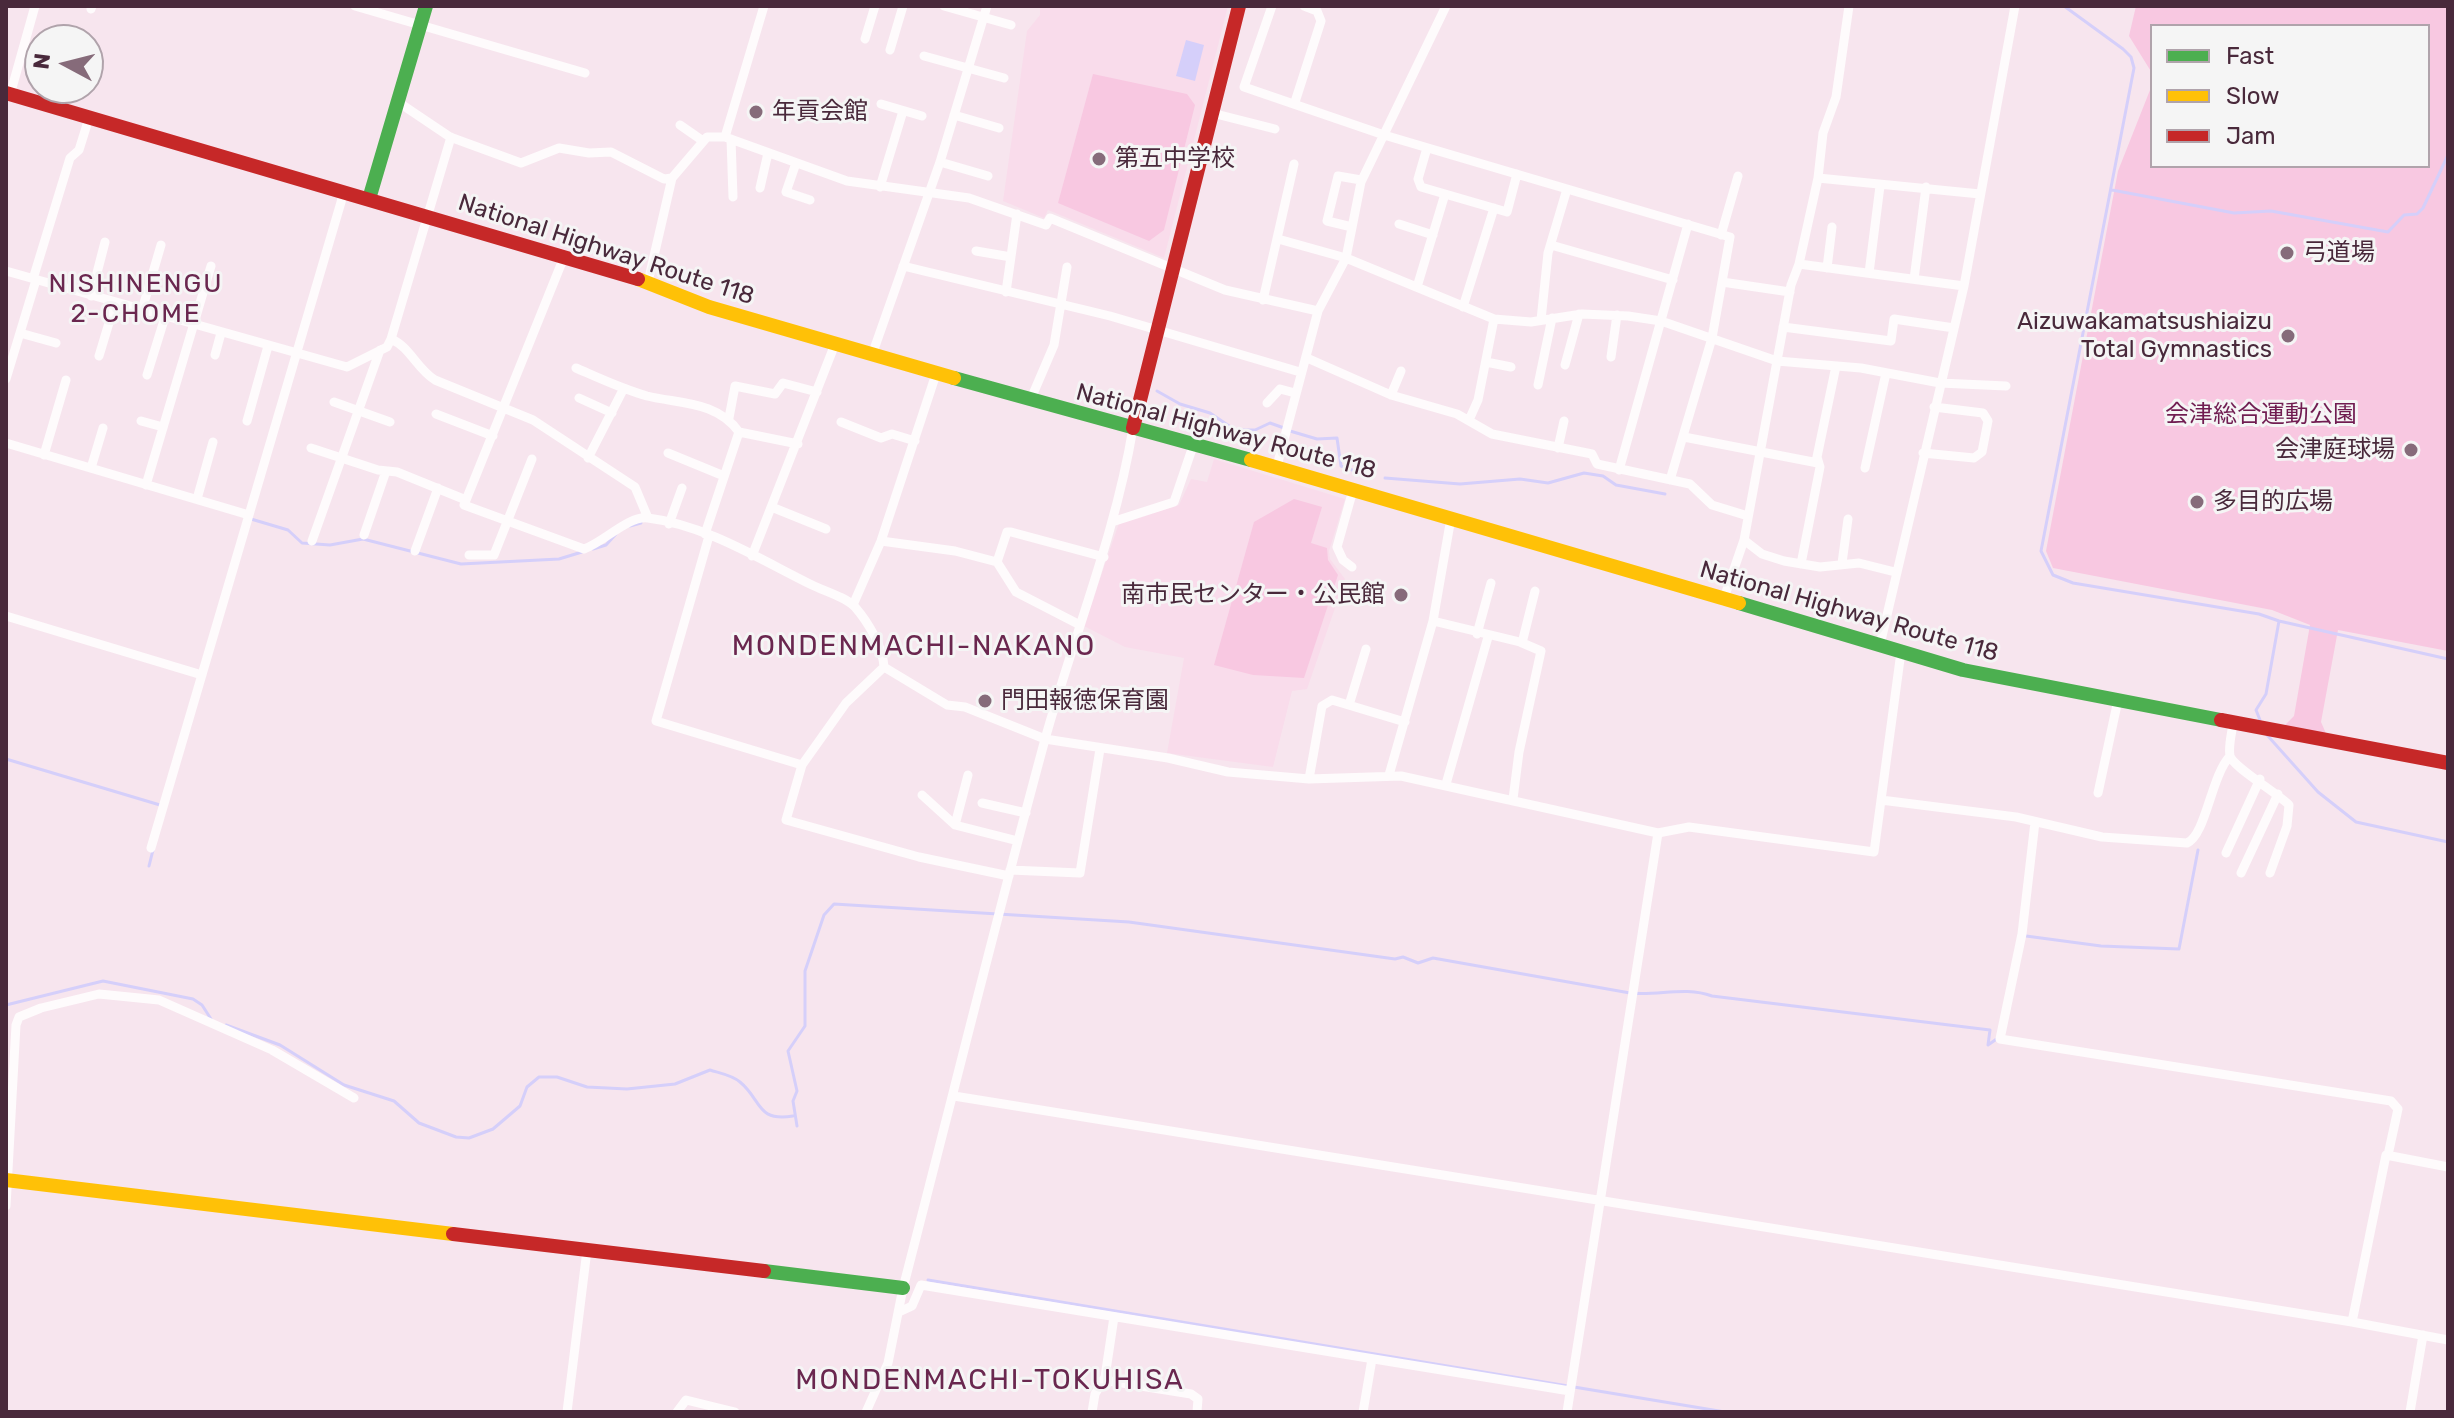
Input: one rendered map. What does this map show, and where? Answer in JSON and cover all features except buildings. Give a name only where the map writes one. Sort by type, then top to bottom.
[{"type":"main road","points":[[369,199],[426,6]]},
{"type":"main road","points":[[1133,428],[1171,266],[1239,6]]},
{"type":"main road","name":"National Highway Route 118","points":[[8,94],[648,282],[693,302],[936,374],[1193,446],[1277,466],[1901,652],[1994,677],[2448,763]]},
{"type":"main road","points":[[7,1180],[903,1288]]},
{"type":"street","points":[[8,94],[35,6]]},
{"type":"street","points":[[733,197],[728,138],[764,6]]},
{"type":"street","points":[[865,39],[875,6]]},
{"type":"street","points":[[890,50],[903,6]]},
{"type":"street","points":[[944,6],[1011,25]]},
{"type":"street","points":[[872,355],[940,162],[987,6]]},
{"type":"street","points":[[1272,6],[1244,87],[1384,135],[1730,237],[1712,338],[1670,480]]},
{"type":"street","points":[[1295,102],[1321,21],[1317,11],[1304,6]]},
{"type":"street","points":[[1277,466],[1318,311],[1346,258],[1361,180],[1446,6]]},
{"type":"street","points":[[1723,601],[1744,540],[1790,292],[1818,178],[1823,133],[1836,97],[1849,6]]},
{"type":"street","points":[[1880,645],[1964,286],[2015,6]]},
{"type":"street","points":[[361,7],[585,73]]},
{"type":"street","points":[[924,56],[1004,78]]},
{"type":"street","points":[[398,102],[451,137],[521,163],[559,148],[589,153],[611,152],[650,173],[672,178]]},
{"type":"street","points":[[881,104],[922,116]]},
{"type":"street","points":[[880,187],[903,111]]},
{"type":"street","points":[[1212,113],[1275,129]]},
{"type":"street","points":[[954,115],[999,128]]},
{"type":"street","points":[[6,379],[70,158],[79,150],[89,118]]},
{"type":"street","points":[[680,125],[703,141]]},
{"type":"street","points":[[6,271],[347,367],[380,350],[391,339],[451,137]]},
{"type":"street","points":[[648,282],[672,178],[707,137],[728,138],[847,181],[981,200],[1046,225],[1050,218],[1225,290],[1318,311]]},
{"type":"street","points":[[1427,148],[1419,184],[1507,212],[1517,174]]},
{"type":"street","points":[[760,188],[768,153]]},
{"type":"street","points":[[940,162],[988,176]]},
{"type":"street","points":[[796,163],[786,192],[810,200]]},
{"type":"street","points":[[1263,300],[1294,164]]},
{"type":"street","points":[[1352,227],[1327,221],[1338,176],[1361,180]]},
{"type":"street","points":[[1721,235],[1738,176]]},
{"type":"street","points":[[1818,178],[1902,189],[1926,187],[1980,194]]},
{"type":"street","points":[[1869,273],[1880,186]]},
{"type":"street","points":[[1914,279],[1926,187]]},
{"type":"street","points":[[1541,320],[1551,245],[1567,189]]},
{"type":"street","points":[[151,848],[344,192]]},
{"type":"street","points":[[1417,287],[1445,194]]},
{"type":"street","points":[[1463,307],[1494,208]]},
{"type":"street","points":[[1006,292],[1017,214]]},
{"type":"street","points":[[1399,224],[1433,235]]},
{"type":"street","points":[[1619,470],[1688,224]]},
{"type":"street","points":[[1827,268],[1832,227]]},
{"type":"street","points":[[1278,239],[1346,258],[1494,319],[1541,320],[1579,314],[1617,315],[1661,321],[1777,361],[1836,366],[1940,383],[2006,386]]},
{"type":"street","points":[[91,296],[105,242]]},
{"type":"street","points":[[142,310],[161,245]]},
{"type":"street","points":[[1551,245],[1673,280]]},
{"type":"street","points":[[976,251],[1011,257]]},
{"type":"street","points":[[564,257],[464,505],[584,549],[604,542],[618,528],[634,520],[648,518],[707,535],[853,605],[877,642],[884,667],[947,705],[965,707],[1045,739],[1168,758],[1228,772],[1309,779],[1389,775],[1446,784],[1658,833],[1689,827],[1874,852],[1901,652]]},
{"type":"street","points":[[1799,264],[1964,286]]},
{"type":"street","points":[[146,485],[211,266]]},
{"type":"street","points":[[903,266],[1156,329],[1300,372]]},
{"type":"street","points":[[1030,401],[1054,345],[1067,267]]},
{"type":"street","points":[[1722,282],[1790,292]]},
{"type":"street","points":[[99,356],[115,303]]},
{"type":"street","points":[[1565,365],[1579,314]]},
{"type":"street","points":[[1611,357],[1617,315]]},
{"type":"street","points":[[147,375],[165,317]]},
{"type":"street","points":[[1538,385],[1552,318]]},
{"type":"street","points":[[1469,420],[1478,400],[1494,319]]},
{"type":"street","points":[[1783,327],[1891,341],[1894,319],[1954,328]]},
{"type":"street","points":[[20,333],[56,343]]},
{"type":"street","points":[[215,355],[221,333]]},
{"type":"street","points":[[391,339],[402,345],[423,373],[533,420],[635,487],[648,518]]},
{"type":"street","points":[[752,556],[774,508],[835,344]]},
{"type":"street","points":[[247,421],[268,346]]},
{"type":"street","points":[[312,541],[380,350]]},
{"type":"street","points":[[1307,358],[1391,395],[1457,414],[1492,434],[1592,454],[1597,464],[1690,484],[1712,505],[1748,516]]},
{"type":"street","points":[[1486,362],[1511,367]]},
{"type":"street","points":[[1801,564],[1836,366]]},
{"type":"street","points":[[576,368],[624,388],[691,402],[729,418],[739,432],[798,444]]},
{"type":"street","points":[[1391,395],[1401,371]]},
{"type":"street","points":[[1865,468],[1886,373]]},
{"type":"street","points":[[853,605],[881,541],[936,374]]},
{"type":"street","points":[[44,455],[66,380]]},
{"type":"street","points":[[729,418],[735,386],[775,394],[783,383],[817,392]]},
{"type":"street","points":[[588,458],[624,388]]},
{"type":"street","points":[[1267,403],[1280,389],[1295,393]]},
{"type":"street","points":[[579,398],[612,413]]},
{"type":"street","points":[[334,402],[390,422]]},
{"type":"street","points":[[1923,453],[1974,458],[1982,452],[1988,421],[1983,413],[1934,407]]},
{"type":"street","points":[[436,414],[493,436]]},
{"type":"street","points":[[141,421],[163,427]]},
{"type":"street","points":[[1558,448],[1564,421]]},
{"type":"street","points":[[841,422],[881,438],[892,434],[915,441]]},
{"type":"street","points":[[91,468],[103,428]]},
{"type":"street","points":[[866,1412],[885,1373],[903,1288],[1009,873],[1045,739],[1115,521],[1133,428]]},
{"type":"street","points":[[739,432],[656,721],[802,765]]},
{"type":"street","points":[[1684,437],[1818,463]]},
{"type":"street","points":[[197,499],[213,442]]},
{"type":"street","points":[[6,443],[249,515]]},
{"type":"street","points":[[1115,521],[1174,502],[1193,446]]},
{"type":"street","points":[[311,448],[438,488],[466,500]]},
{"type":"street","points":[[668,453],[724,476]]},
{"type":"street","points":[[469,555],[494,555],[532,459]]},
{"type":"street","points":[[364,535],[386,471]]},
{"type":"street","points":[[415,551],[438,488]]},
{"type":"street","points":[[669,524],[682,488]]},
{"type":"street","points":[[1352,567],[1343,560],[1337,547],[1353,490]]},
{"type":"street","points":[[774,508],[826,529]]},
{"type":"street","points":[[1389,775],[1433,621],[1451,518]]},
{"type":"street","points":[[1842,563],[1848,519]]},
{"type":"street","points":[[997,562],[1007,532],[1104,557]]},
{"type":"street","points":[[1744,540],[1762,554],[1801,564],[1820,567],[1859,563],[1895,572]]},
{"type":"street","points":[[881,541],[955,551],[997,562],[1016,592],[1080,625]]},
{"type":"street","points":[[1477,634],[1491,583]]},
{"type":"street","points":[[1522,643],[1535,591]]},
{"type":"street","points":[[6,616],[202,675]]},
{"type":"street","points":[[1433,621],[1522,643],[1541,651],[1519,752],[1513,799]]},
{"type":"street","points":[[1446,784],[1488,637]]},
{"type":"street","points":[[1349,705],[1366,649]]},
{"type":"street","points":[[884,667],[846,703],[802,765],[786,820],[919,857],[1009,873],[1080,873],[1100,749]]},
{"type":"street","points":[[1309,779],[1322,706],[1332,700],[1405,722]]},
{"type":"street","points":[[2098,793],[2118,700]]},
{"type":"street","points":[[1881,800],[2035,822],[2102,837],[2187,843],[2198,836],[2219,770],[2230,756],[2233,723]]},
{"type":"street","points":[[2230,756],[2238,769],[2260,779],[2289,805],[2287,826],[2270,873]]},
{"type":"street","points":[[955,825],[968,775]]},
{"type":"street","points":[[2226,853],[2260,779]]},
{"type":"street","points":[[2241,873],[2278,794]]},
{"type":"street","points":[[922,795],[955,825],[1018,841]]},
{"type":"street","points":[[982,803],[1026,813]]},
{"type":"street","points":[[2035,822],[2022,934],[2000,1039],[2391,1101],[2398,1109],[2352,1322]]},
{"type":"street","points":[[1567,1412],[1658,833]]},
{"type":"street","points":[[6,1206],[16,1025],[19,1017],[41,1008],[99,994],[159,1000],[272,1050],[354,1098]]},
{"type":"street","points":[[954,1096],[1603,1198],[2448,1340]]},
{"type":"street","points":[[2388,1155],[2448,1167]]},
{"type":"street","points":[[567,1412],[587,1250]]},
{"type":"street","points":[[899,1312],[912,1306],[921,1285],[1570,1391]]},
{"type":"street","points":[[1092,1412],[1103,1380],[1114,1317]]},
{"type":"street","points":[[2410,1412],[2423,1335]]},
{"type":"street","points":[[1363,1412],[1372,1359]]},
{"type":"street","points":[[1103,1380],[1191,1394],[1198,1399],[1197,1412]]},
{"type":"street","points":[[677,1412],[686,1400],[735,1412]]},
{"type":"shaded area","name":"第五中学校","points":[[1040,6],[1228,6],[1164,258],[1048,210],[1044,218],[1003,201],[1027,31],[1040,15]]},
{"type":"shaded area","points":[[1186,40],[1204,45],[1195,81],[1176,76]]},
{"type":"shaded area","points":[[1214,459],[1345,499],[1329,551],[1330,559],[1345,579],[1307,689],[1292,691],[1273,767],[1167,753],[1184,658],[1125,647],[1084,626],[1119,523],[1179,505],[1191,479],[1207,482]]},
{"type":"green space","name":"会津総合運動公園","points":[[2136,6],[2448,6],[2448,651],[2338,630],[2321,722],[2328,738],[2281,729],[2294,716],[2310,625],[2272,610],[2053,568],[2046,551],[2118,171],[2150,90],[2150,168],[2430,168],[2430,24],[2150,24],[2150,70],[2129,36]]},
{"type":"green space","points":[[1093,74],[1187,94],[1195,105],[1164,230],[1149,241],[1058,203]]},
{"type":"green space","points":[[1294,499],[1322,507],[1311,543],[1327,548],[1328,560],[1338,575],[1304,678],[1253,675],[1214,665],[1254,522]]},
{"type":"waterway","points":[[2064,6],[2123,49],[2131,57],[2134,68],[2041,551],[2053,575],[2073,583],[2259,614],[2448,659]]},
{"type":"waterway","points":[[2112,190],[2234,213],[2271,211],[2388,232],[2404,215],[2417,214],[2423,208],[2448,155]]},
{"type":"waterway","points":[[1157,391],[1180,404],[1210,413],[1235,430],[1255,430],[1270,423],[1284,428]]},
{"type":"waterway","points":[[1290,431],[1317,439],[1337,438],[1341,466],[1352,470]]},
{"type":"waterway","points":[[1385,478],[1460,484],[1520,479],[1548,483],[1584,473],[1603,476],[1616,485],[1665,494]]},
{"type":"waterway","points":[[251,519],[288,530],[302,543],[330,545],[363,539],[461,564],[559,559],[582,552]]},
{"type":"waterway","points":[[630,526],[641,523]]},
{"type":"waterway","points":[[593,549],[606,545],[616,534]]},
{"type":"waterway","points":[[2260,720],[2256,710],[2266,694],[2279,621]]},
{"type":"waterway","points":[[2267,735],[2318,792],[2356,822],[2448,842]]},
{"type":"waterway","points":[[6,759],[160,805]]},
{"type":"waterway","points":[[149,866],[153,850]]},
{"type":"waterway","points":[[2026,936],[2101,946],[2179,949],[2198,850]]},
{"type":"waterway","points":[[797,1126],[793,1101],[797,1091],[788,1051],[805,1026],[805,971],[824,915],[834,904],[1129,922],[1395,959],[1403,957],[1418,963],[1433,958],[1630,993],[1702,993],[1990,1030],[1988,1045],[1998,1038]]},
{"type":"waterway","points":[[6,1005],[103,981],[193,999],[202,1005],[211,1019]]},
{"type":"waterway","points":[[226,1025],[280,1045],[344,1085],[394,1101],[419,1123],[456,1137],[469,1138],[493,1129],[520,1106],[527,1087],[539,1077],[557,1077],[587,1087],[627,1089],[675,1084],[710,1070],[740,1082],[766,1113],[793,1116]]},
{"type":"waterway","points":[[928,1280],[1725,1412]]},
{"type":"traffic: fast","points":[[369,199],[426,6]]},
{"type":"traffic: fast","points":[[954,378],[1251,460]]},
{"type":"traffic: fast","points":[[1739,603],[1963,670],[2221,720]]},
{"type":"traffic: fast","points":[[764,1271],[903,1288]]},
{"type":"traffic: slow","points":[[638,279],[709,307],[954,378]]},
{"type":"traffic: slow","points":[[1251,460],[1739,603]]},
{"type":"traffic: slow","points":[[6,1180],[453,1234]]},
{"type":"traffic: jam","points":[[1133,428],[1239,6]]},
{"type":"traffic: jam","points":[[6,93],[638,279]]},
{"type":"traffic: jam","points":[[2221,720],[2448,763]]},
{"type":"traffic: jam","points":[[453,1234],[764,1271]]},
{"type":"place","name":"年貢会館","points":[[756,112]]},
{"type":"place","name":"第五中学校","points":[[1099,159]]},
{"type":"place","name":"弓道場","points":[[2287,253]]},
{"type":"place","name":"Aizuwakamatsushiaizu Total Gymnastics","points":[[2288,336]]},
{"type":"place","name":"会津庭球場","points":[[2411,450]]},
{"type":"place","name":"多目的広場","points":[[2197,502]]},
{"type":"place","name":"南市民センター・公民館","points":[[1401,595]]},
{"type":"place","name":"門田報徳保育園","points":[[985,701]]},
{"type":"district","name":"NISHINENGU 2-CHOME","points":[[136,299]]},
{"type":"district","name":"MONDENMACHI-NAKANO","points":[[914,647]]},
{"type":"district","name":"MONDENMACHI-TOKUHISA","points":[[990,1381]]}]
